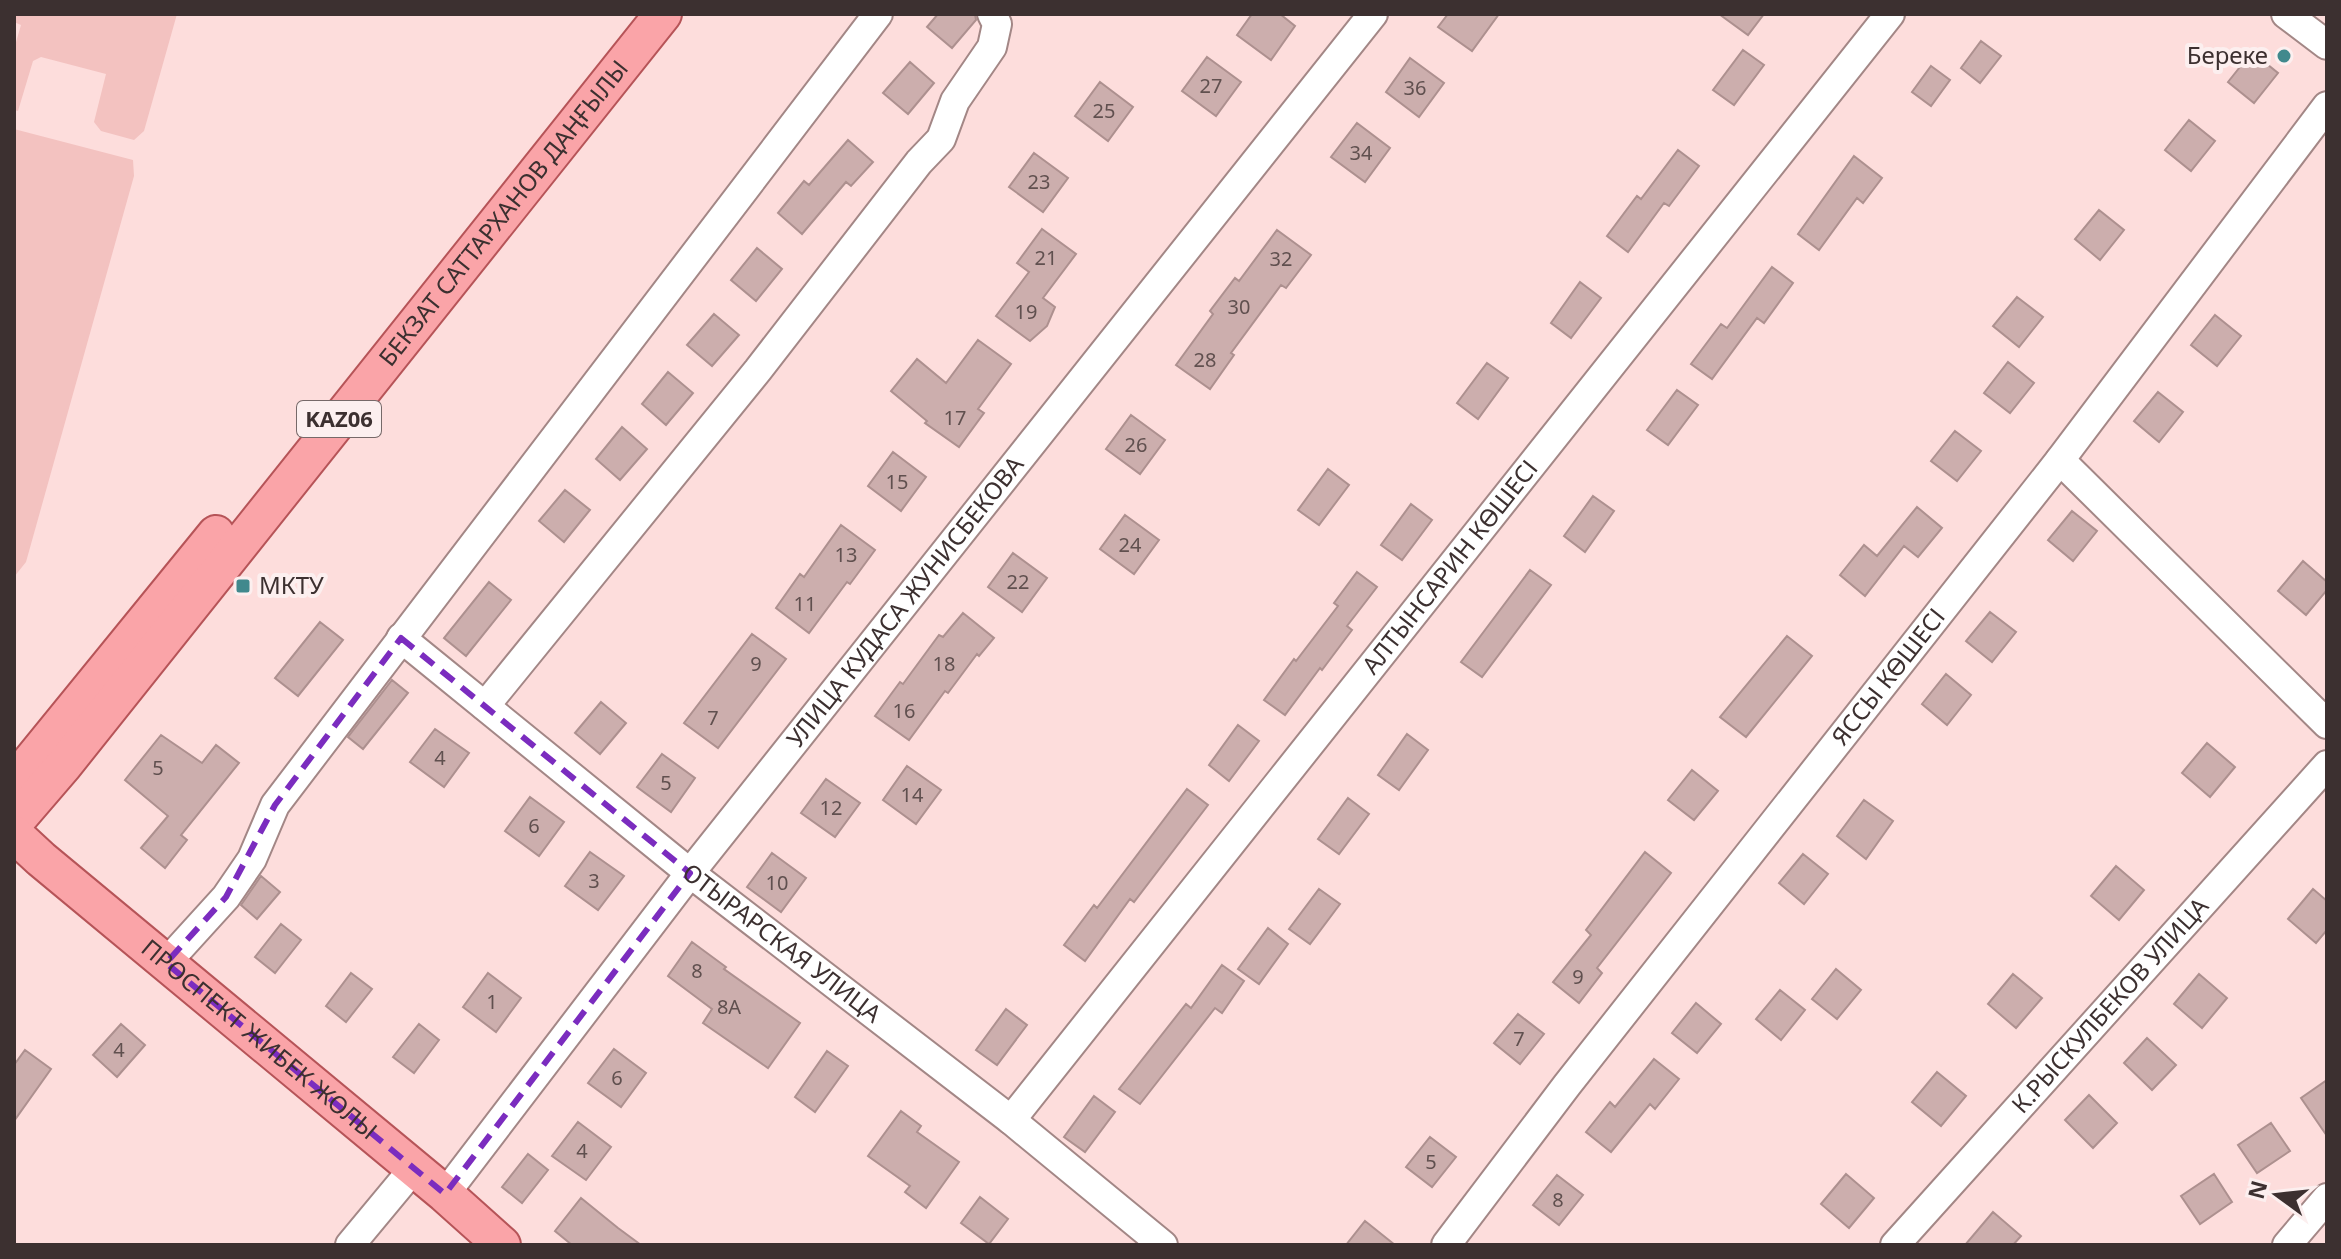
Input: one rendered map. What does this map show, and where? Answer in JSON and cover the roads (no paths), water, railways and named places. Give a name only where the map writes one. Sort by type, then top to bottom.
[{"type":"main road","name":"БЕКЗАТ САТТАРХАНОВ ДАҢҒЫЛЫ","points":[[14,782],[455,238],[631,14]]},
{"type":"main road","name":"БЕКЗАТ САТТАРХАНОВ ДАҢҒЫЛЫ","points":[[14,823],[63,766],[663,14]]},
{"type":"main road","name":"ПРОСПЕКТ ЖИБЕК ЖОЛЫ","points":[[14,834],[502,1245]]},
{"type":"street","points":[[166,963],[226,897],[252,859],[275,805],[878,14]]},
{"type":"street","points":[[485,706],[758,370],[919,162],[941,139],[955,101],[992,47],[997,24],[992,14]]},
{"type":"street","name":"УЛИЦА КУДАСА ЖУНИСБЕКОВА","points":[[445,1194],[690,873],[1373,14]]},
{"type":"street","name":"АЛТЫНСАРИН КӨШЕСІ","points":[[1011,1120],[1890,14]]},
{"type":"street","points":[[2286,14],[2327,45]]},
{"type":"street","name":"ЯССЫ КӨШЕСІ","points":[[1446,1245],[1577,1072],[2060,460],[2327,106]]},
{"type":"street","points":[[2060,460],[2327,724]]},
{"type":"street","name":"ОТЫРАРСКАЯ УЛИЦА","points":[[401,638],[690,873],[1011,1120],[1163,1245]]},
{"type":"street","name":"К.РЫСКУЛБЕКОВ УЛИЦА","points":[[1895,1245],[2327,765]]},
{"type":"street","points":[[350,1245],[414,1168]]},
{"type":"street","points":[[2287,1245],[2327,1198]]},
{"type":"place","name":"Береке","points":[[2284,56]]},
{"type":"place","name":"МКТУ","points":[[243,586]]}]
